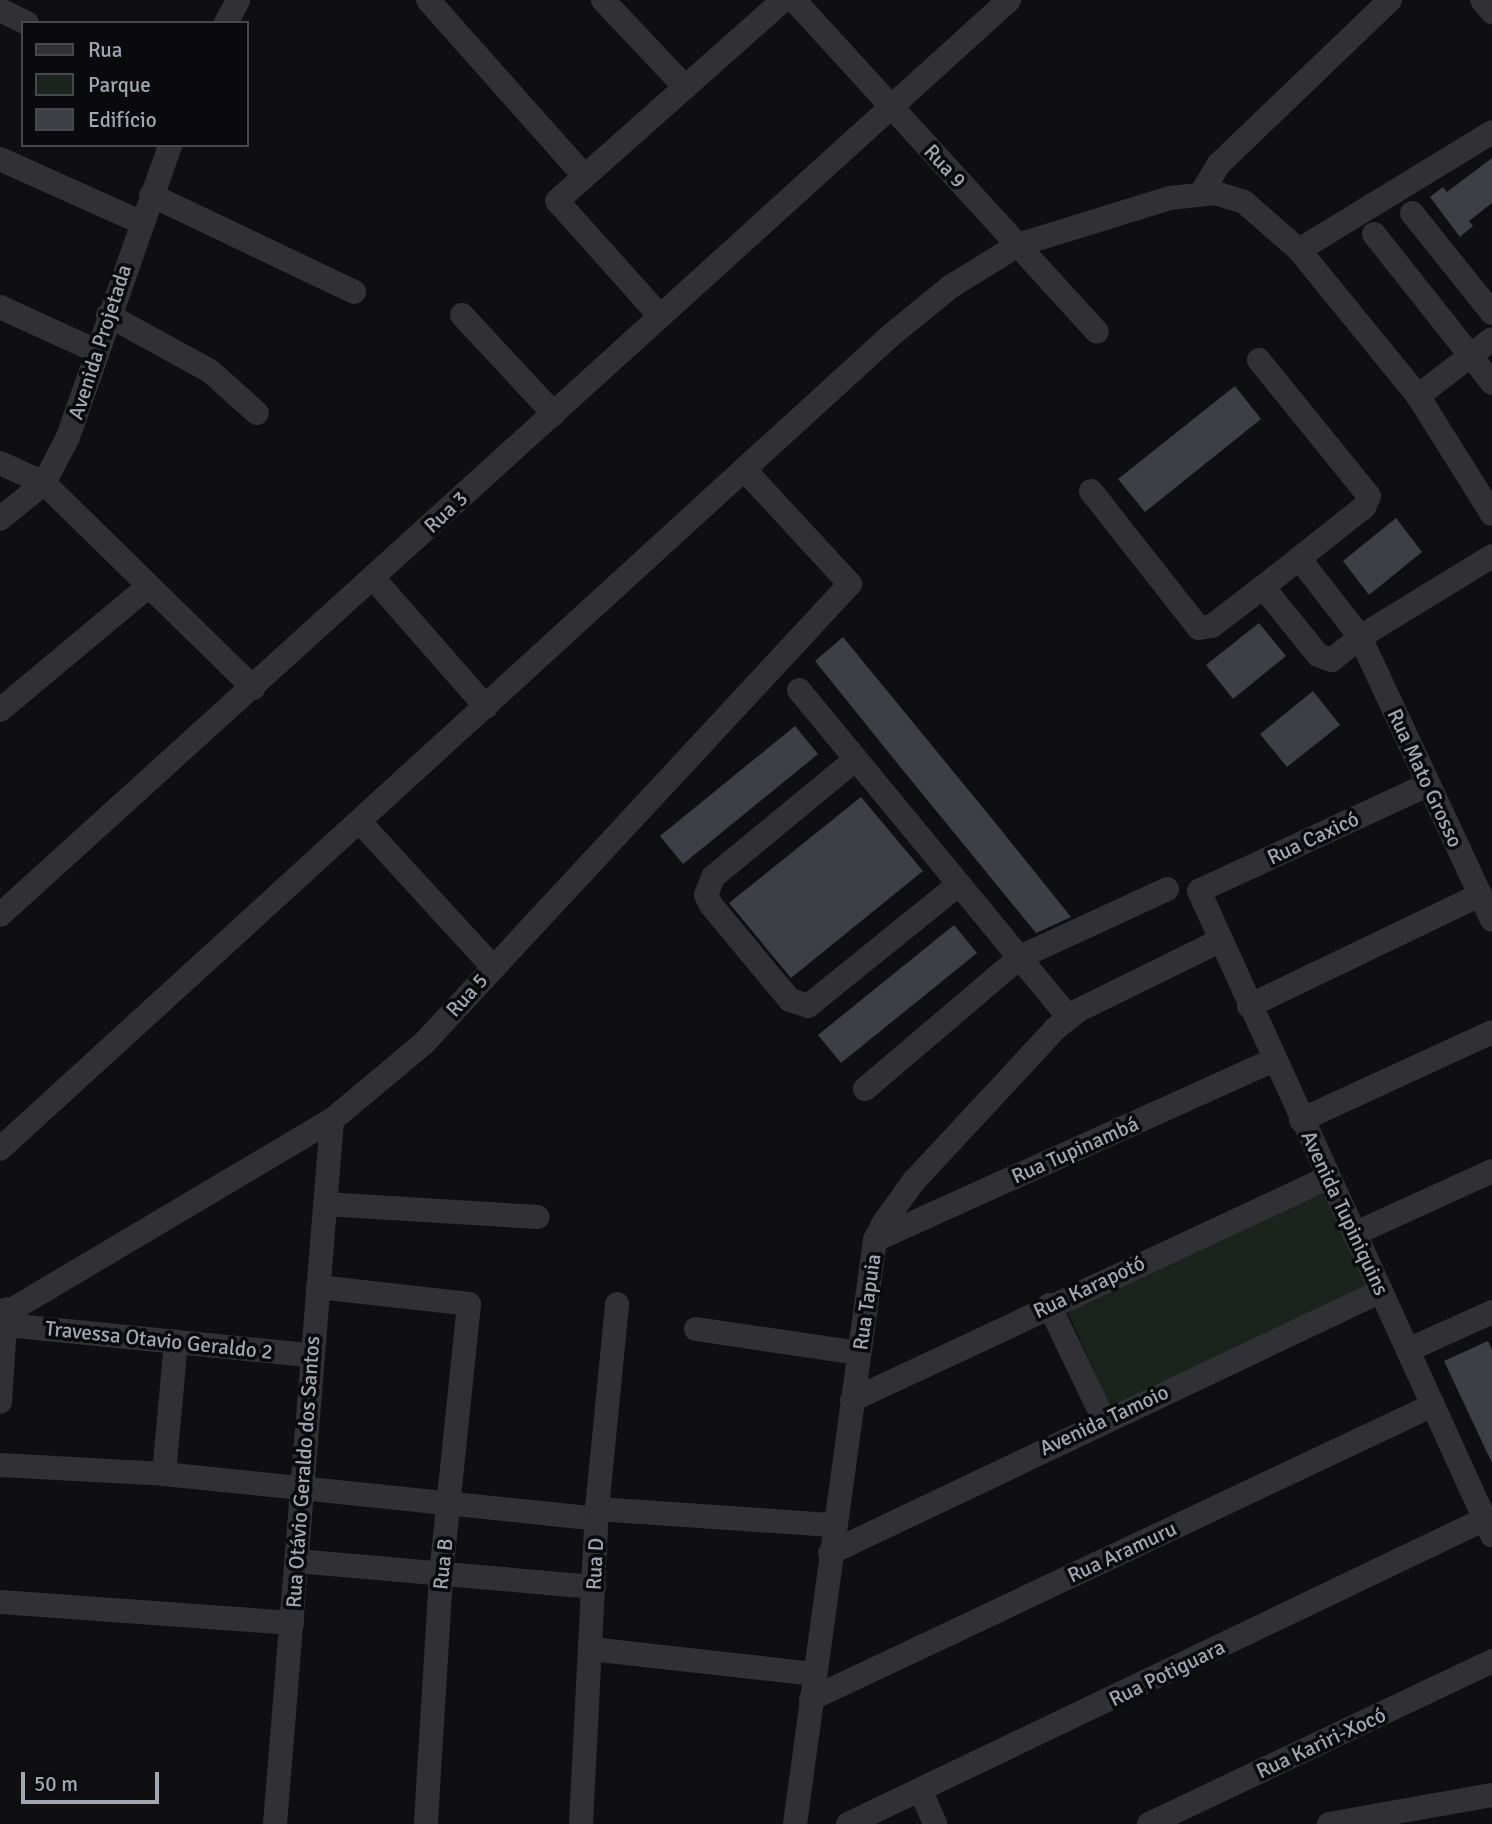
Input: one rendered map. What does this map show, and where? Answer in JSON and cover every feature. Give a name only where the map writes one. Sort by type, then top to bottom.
[{"type":"street","points":[[227,21],[238,0]]},
{"type":"street","points":[[428,0],[584,176]]},
{"type":"street","points":[[604,0],[685,87]]},
{"type":"street","points":[[660,316],[557,201],[783,0]]},
{"type":"street","name":"Rua 9","points":[[794,0],[1097,332]]},
{"type":"street","name":"Rua 3","points":[[0,915],[374,579],[660,316],[893,109],[1009,0]]},
{"type":"street","points":[[1202,192],[1219,164],[1390,0]]},
{"type":"street","points":[[1482,0],[1492,12]]},
{"type":"street","points":[[0,10],[23,21]]},
{"type":"street","points":[[1299,250],[1492,132]]},
{"type":"street","name":"Avenida Projetada","points":[[0,519],[44,483],[88,388],[108,315],[169,147]]},
{"type":"street","points":[[0,159],[140,222]]},
{"type":"street","points":[[0,1149],[924,306],[1018,245],[1132,208],[1202,192],[1227,194],[1244,202],[1299,250],[1418,396],[1492,514]]},
{"type":"street","points":[[151,195],[354,292]]},
{"type":"street","points":[[1412,213],[1492,313]]},
{"type":"street","points":[[1374,234],[1492,383]]},
{"type":"street","points":[[0,307],[96,351]]},
{"type":"street","points":[[108,315],[210,371],[257,412]]},
{"type":"street","points":[[462,315],[554,414]]},
{"type":"street","points":[[1418,396],[1492,339]]},
{"type":"street","points":[[1091,491],[1199,628],[1212,626],[1263,587],[1364,507],[1369,496],[1259,360]]},
{"type":"street","points":[[0,463],[44,483],[253,688]]},
{"type":"street","name":"Rua 5","points":[[5,1312],[332,1120],[424,1043],[850,583],[744,469]]},
{"type":"street","points":[[1263,587],[1324,660],[1339,656],[1360,637],[1492,556]]},
{"type":"street","name":"Rua Mato Grosso","points":[[1299,558],[1360,637],[1492,920]]},
{"type":"street","points":[[374,579],[486,707]]},
{"type":"street","points":[[0,710],[149,586]]},
{"type":"street","points":[[799,690],[1066,1014]]},
{"type":"street","points":[[856,759],[713,877],[706,895],[728,926],[790,1000],[808,1006],[959,884]]},
{"type":"street","name":"Rua Caxicó","points":[[1199,891],[1427,785]]},
{"type":"street","points":[[360,822],[493,967]]},
{"type":"street","points":[[865,1089],[1020,957],[1167,889]]},
{"type":"street","name":"Avenida Tupiniquins","points":[[1199,891],[1219,941],[1488,1527]]},
{"type":"street","points":[[1249,1006],[1480,895]]},
{"type":"street","name":"Rua Tapuia","points":[[795,1824],[813,1674],[875,1240],[913,1182],[1066,1014],[1219,941]]},
{"type":"street","points":[[1301,1120],[1492,1032]]},
{"type":"street","name":"Rua Tupinambá","points":[[875,1240],[1274,1060]]},
{"type":"street","name":"Rua Otávio Geraldo dos Santos","points":[[275,1824],[297,1561],[310,1355],[332,1120]]},
{"type":"street","points":[[1354,1234],[1492,1171]]},
{"type":"street","name":"Rua Karapotó","points":[[852,1400],[1049,1305],[1327,1178]]},
{"type":"street","points":[[325,1204],[538,1217]]},
{"type":"street","name":"Rua B","points":[[318,1287],[470,1304],[441,1576],[426,1824]]},
{"type":"street","name":"Avenida Tamoio","points":[[830,1553],[1104,1420],[1381,1291]]},
{"type":"street","name":"Rua D","points":[[581,1824],[597,1514],[617,1304]]},
{"type":"street","points":[[1049,1305],[1104,1420]]},
{"type":"street","points":[[0,1402],[5,1312]]},
{"type":"street","name":"Travessa Otavio Geraldo 2","points":[[5,1312],[176,1342],[310,1355]]},
{"type":"street","points":[[1408,1350],[1492,1312]]},
{"type":"street","points":[[696,1329],[859,1353]]},
{"type":"street","points":[[164,1474],[176,1342]]},
{"type":"street","name":"Rua Aramuru","points":[[811,1699],[1433,1405]]},
{"type":"street","points":[[0,1465],[164,1474],[597,1514],[834,1525]]},
{"type":"street","name":"Rua Potiguara","points":[[848,1824],[1488,1527]]},
{"type":"street","points":[[297,1561],[441,1576],[594,1587]]},
{"type":"street","points":[[0,1602],[292,1623]]},
{"type":"street","points":[[591,1649],[813,1674]]},
{"type":"street","name":"Rua Kariri-Xocó","points":[[1149,1824],[1492,1661]]},
{"type":"street","points":[[921,1792],[935,1824]]},
{"type":"street","points":[[1329,1824],[1492,1795]]},
{"type":"green space","points":[[1323,1189],[1368,1284],[1111,1408],[1065,1306]]},
{"type":"building","points":[[1492,158],[1492,203],[1469,221],[1473,226],[1460,237],[1430,197],[1443,187],[1447,192]]},
{"type":"building","points":[[1235,386],[1261,419],[1145,512],[1118,479]]},
{"type":"building","points":[[1396,518],[1422,552],[1369,595],[1343,561]]},
{"type":"building","points":[[1259,623],[1286,656],[1233,699],[1206,665]]},
{"type":"building","points":[[843,637],[1071,917],[1036,933],[893,758],[815,661]]},
{"type":"building","points":[[1313,691],[1340,725],[1287,767],[1260,734]]},
{"type":"building","points":[[795,726],[818,754],[683,864],[660,836]]},
{"type":"building","points":[[861,797],[923,871],[791,978],[729,903]]},
{"type":"building","points":[[954,925],[977,953],[841,1063],[818,1035]]},
{"type":"building","points":[[1488,1341],[1492,1350],[1492,1463],[1444,1361]]}]
